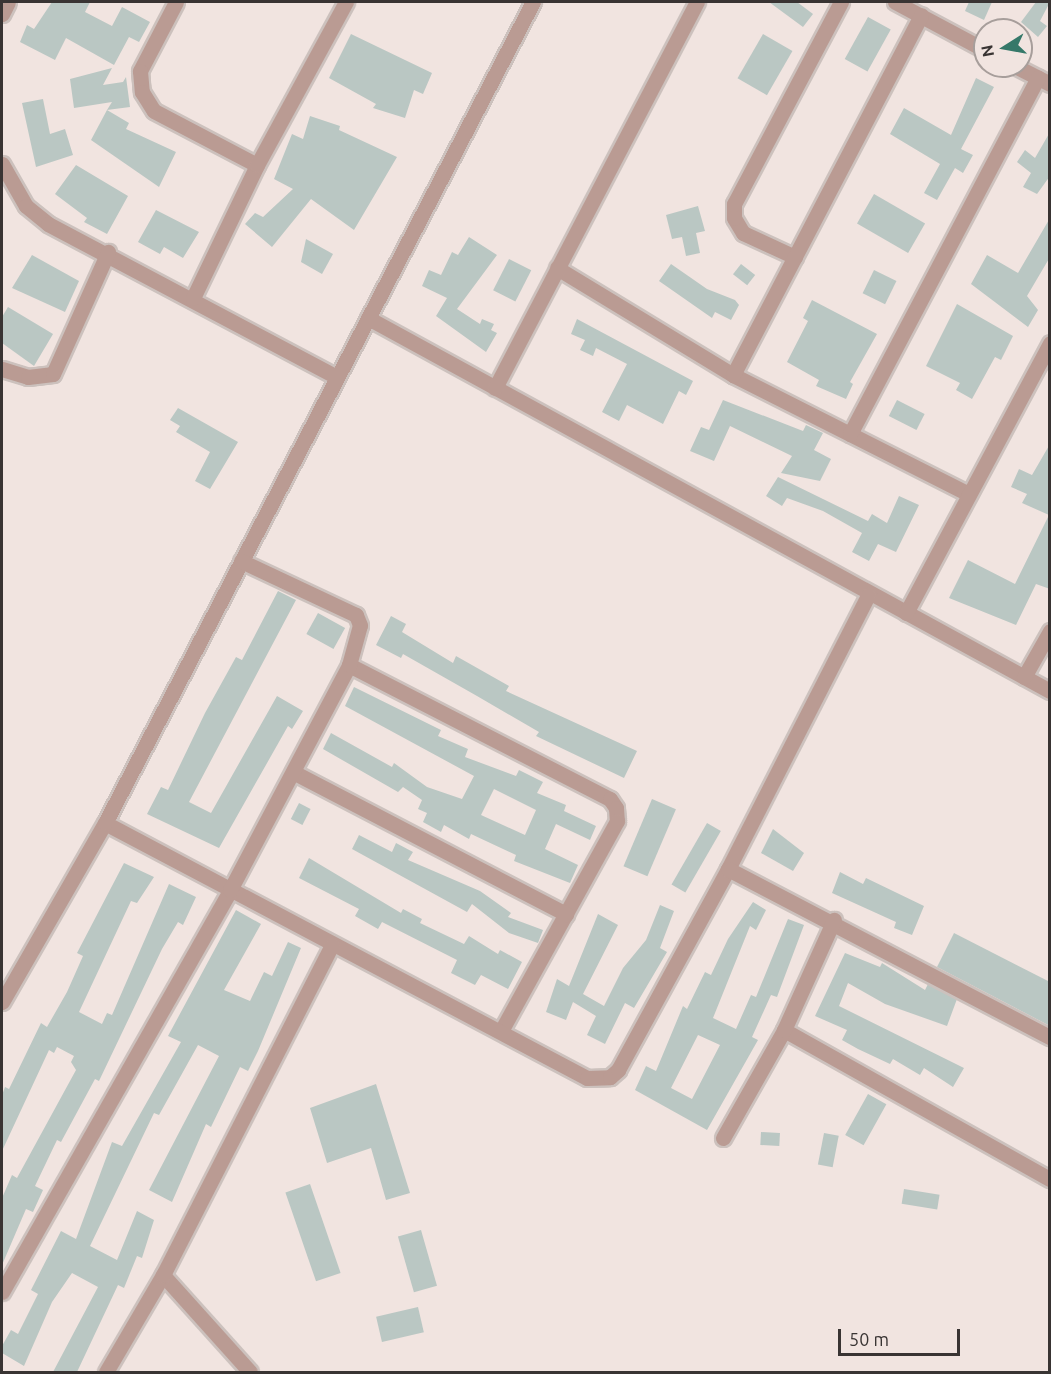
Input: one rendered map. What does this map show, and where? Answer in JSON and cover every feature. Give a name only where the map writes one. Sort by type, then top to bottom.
[{"type":"street","points":[[2,14],[8,2]]},
{"type":"street","points":[[176,2],[140,71],[142,92],[154,111],[257,165]]},
{"type":"street","points":[[193,298],[257,165],[346,2]]},
{"type":"street","points":[[2,1002],[105,823],[533,2]]},
{"type":"street","points":[[495,388],[697,2]]},
{"type":"street","points":[[795,257],[743,233],[734,218],[734,204],[841,2]]},
{"type":"street","points":[[895,2],[973,43]]},
{"type":"street","points":[[733,375],[921,15]]},
{"type":"street","points":[[850,434],[1044,81]]},
{"type":"street","points":[[2,164],[26,206],[48,224],[108,252],[337,377]]},
{"type":"street","points":[[2,369],[28,377],[53,374],[108,252]]},
{"type":"street","points":[[557,268],[733,375],[969,494]]},
{"type":"street","points":[[368,318],[868,595],[906,613],[1050,691]]},
{"type":"street","points":[[906,613],[1050,343]]},
{"type":"street","points":[[2,1292],[230,890],[349,664],[360,625],[356,615],[241,561]]},
{"type":"street","points":[[105,823],[587,1078],[610,1077],[618,1070],[728,869],[868,595]]},
{"type":"street","points":[[1024,677],[1050,632]]},
{"type":"street","points":[[349,664],[610,799],[617,821],[501,1031]]},
{"type":"street","points":[[293,772],[566,914]]},
{"type":"street","points":[[728,869],[834,920],[1050,1037]]},
{"type":"street","points":[[723,1138],[784,1030],[834,920]]},
{"type":"street","points":[[106,1372],[164,1275],[332,945]]},
{"type":"street","points":[[784,1030],[1050,1179]]},
{"type":"street","points":[[164,1275],[250,1372]]},
{"type":"building","points":[[52,2],[90,2],[85,12],[112,26],[122,7],[150,22],[139,42],[129,37],[114,65],[66,38],[55,60],[20,42],[27,25],[34,29]]},
{"type":"building","points":[[769,2],[797,2],[813,14],[803,27]]},
{"type":"building","points":[[969,2],[992,2],[985,18],[965,11]]},
{"type":"building","points":[[1036,2],[1050,2],[1040,21],[1047,26],[1038,37],[1033,33],[1033,18],[1024,18]]},
{"type":"building","points":[[868,17],[891,30],[867,72],[845,59]]},
{"type":"building","points":[[351,34],[432,73],[423,94],[414,90],[405,118],[373,108],[376,104],[329,78]]},
{"type":"building","points":[[763,34],[792,51],[767,95],[738,78]]},
{"type":"building","points":[[112,68],[103,85],[123,82],[126,77],[130,107],[107,110],[112,102],[74,108],[70,79]]},
{"type":"building","points":[[976,78],[994,87],[961,149],[973,155],[963,173],[955,168],[937,200],[924,193],[940,164],[890,134],[904,108],[951,135]]},
{"type":"building","points":[[43,99],[50,134],[65,129],[73,155],[36,167],[22,103]]},
{"type":"building","points":[[107,110],[129,123],[126,129],[176,152],[159,187],[91,140]]},
{"type":"building","points":[[310,116],[340,126],[339,130],[397,157],[354,230],[311,199],[272,247],[245,224],[255,213],[263,217],[293,189],[274,179],[292,134],[303,139]]},
{"type":"building","points":[[1050,132],[1050,176],[1037,194],[1023,187],[1031,173],[1017,162],[1025,150],[1035,158]]},
{"type":"building","points":[[76,165],[128,196],[107,234],[84,222],[87,218],[55,194]]},
{"type":"building","points":[[874,194],[925,224],[908,253],[857,223]]},
{"type":"building","points":[[698,206],[705,231],[696,233],[700,253],[686,256],[682,237],[672,239],[666,215]]},
{"type":"building","points":[[156,210],[199,232],[183,258],[164,247],[160,254],[138,242]]},
{"type":"building","points":[[1050,218],[1050,257],[1027,296],[1038,310],[1028,327],[971,284],[987,255],[1018,273]]},
{"type":"building","points":[[469,237],[497,255],[457,309],[480,324],[482,319],[494,324],[491,330],[497,333],[486,352],[436,316],[447,298],[422,286],[429,270],[441,275],[452,252],[458,255]]},
{"type":"building","points":[[306,239],[333,254],[322,274],[301,262]]},
{"type":"building","points":[[32,255],[79,281],[65,312],[12,288]]},
{"type":"building","points":[[509,259],[531,270],[515,302],[493,290]]},
{"type":"building","points":[[671,264],[707,289],[735,300],[739,305],[731,320],[715,312],[712,318],[659,281]]},
{"type":"building","points":[[741,264],[755,275],[747,285],[733,274]]},
{"type":"building","points":[[874,270],[896,281],[885,304],[863,293]]},
{"type":"building","points":[[812,300],[877,334],[850,382],[853,384],[846,399],[816,386],[819,380],[787,362],[808,321],[803,318]]},
{"type":"building","points":[[957,304],[1013,336],[1001,360],[995,357],[972,399],[956,390],[960,383],[926,366]]},
{"type":"building","points":[[8,307],[53,334],[34,366],[2,343],[2,317]]},
{"type":"building","points":[[577,319],[693,381],[686,395],[679,391],[663,424],[627,405],[619,421],[602,412],[627,364],[596,348],[593,356],[580,350],[585,340],[571,334]]},
{"type":"building","points":[[723,400],[803,431],[806,425],[823,433],[814,450],[831,459],[820,481],[781,473],[792,456],[730,426],[714,461],[690,451],[701,427],[709,430]]},
{"type":"building","points":[[897,400],[925,414],[916,430],[889,416]]},
{"type":"building","points":[[178,408],[238,442],[210,489],[195,481],[210,452],[176,432],[180,426],[170,420]]},
{"type":"building","points":[[1050,444],[1050,589],[1036,584],[1016,625],[949,598],[968,560],[1015,584],[1049,515],[1022,503],[1027,494],[1011,487],[1019,469],[1032,475]]},
{"type":"building","points":[[778,477],[868,521],[872,514],[887,523],[899,496],[919,505],[896,552],[878,544],[869,561],[852,552],[862,533],[823,511],[787,498],[782,506],[766,496]]},
{"type":"building","points":[[278,591],[296,600],[189,802],[211,813],[277,696],[303,711],[292,729],[288,726],[219,848],[147,814],[161,787],[168,790],[205,713],[236,657],[242,660]]},
{"type":"building","points":[[318,613],[345,628],[333,649],[306,634]]},
{"type":"building","points":[[391,616],[406,624],[402,632],[453,663],[456,656],[509,686],[506,691],[637,751],[624,778],[536,736],[539,732],[403,654],[401,658],[376,645]]},
{"type":"building","points":[[354,687],[441,730],[438,736],[468,749],[465,757],[516,776],[519,770],[543,782],[537,793],[566,805],[564,811],[596,826],[590,840],[556,824],[545,849],[578,865],[570,883],[514,861],[516,855],[471,834],[469,839],[444,825],[441,832],[423,822],[427,813],[418,809],[422,800],[403,787],[398,792],[323,749],[331,733],[392,767],[394,763],[427,787],[462,799],[474,776],[345,706]],"holes":[[[494,789],[536,810],[525,835],[481,815]]]},
{"type":"building","points":[[652,799],[676,809],[647,876],[623,866]]},
{"type":"building","points":[[299,803],[311,809],[302,825],[291,819]]},
{"type":"building","points":[[707,823],[721,831],[685,892],[672,884]]},
{"type":"building","points":[[773,829],[804,853],[793,871],[761,853]]},
{"type":"building","points":[[359,835],[392,852],[396,843],[413,852],[408,860],[480,891],[511,913],[508,917],[543,930],[538,943],[509,933],[472,904],[467,912],[352,849]]},
{"type":"building","points":[[309,858],[401,913],[403,909],[422,919],[420,923],[464,944],[469,936],[498,954],[500,950],[522,962],[508,989],[481,975],[475,985],[451,973],[457,960],[382,922],[378,929],[355,916],[359,909],[299,878]]},
{"type":"building","points":[[124,863],[154,877],[137,903],[131,901],[79,1012],[102,1024],[107,1013],[112,1015],[169,884],[196,897],[183,925],[178,922],[162,949],[99,1081],[95,1079],[61,1142],[57,1140],[35,1186],[43,1190],[33,1212],[26,1209],[2,1265],[2,1198],[12,1175],[17,1178],[76,1070],[71,1062],[74,1056],[57,1047],[54,1053],[49,1050],[2,1151],[2,1095],[5,1087],[9,1089],[41,1023],[47,1027],[67,992],[83,956],[77,953]]},
{"type":"building","points":[[840,872],[863,884],[866,878],[924,906],[912,935],[894,928],[896,922],[832,893]]},
{"type":"building","points":[[753,902],[766,910],[756,930],[750,926],[713,1018],[736,1029],[751,995],[756,997],[788,919],[804,925],[777,997],[771,995],[752,1037],[758,1040],[707,1130],[635,1090],[646,1066],[656,1071],[683,1006],[687,1009],[705,972],[711,975],[728,939]],"holes":[[[698,1035],[720,1045],[692,1099],[671,1088]]]},
{"type":"building","points":[[660,905],[674,911],[660,948],[667,952],[634,1008],[625,1003],[605,1044],[587,1035],[596,1016],[573,1002],[566,1020],[546,1012],[557,979],[569,986],[598,914],[618,925],[583,994],[604,1006],[623,968],[646,940]]},
{"type":"building","points":[[236,910],[261,924],[224,990],[250,1001],[264,972],[272,976],[288,942],[301,948],[258,1051],[248,1071],[240,1067],[211,1127],[206,1124],[172,1202],[149,1190],[219,1056],[198,1045],[159,1115],[154,1113],[90,1246],[117,1260],[137,1211],[154,1220],[142,1258],[137,1256],[124,1288],[118,1285],[77,1372],[53,1372],[98,1287],[72,1273],[52,1302],[24,1366],[2,1353],[2,1346],[11,1330],[18,1334],[38,1294],[31,1290],[61,1231],[76,1239],[112,1142],[122,1146],[181,1042],[168,1036]]},
{"type":"building","points":[[954,933],[1050,982],[1050,1026],[937,967]]},
{"type":"building","points":[[845,953],[880,967],[882,963],[925,990],[928,984],[957,999],[947,1026],[885,1004],[848,983],[839,1006],[964,1068],[953,1087],[924,1068],[920,1075],[893,1059],[890,1064],[858,1049],[842,1040],[847,1030],[815,1016]]},
{"type":"building","points":[[376,1084],[410,1193],[386,1200],[371,1148],[327,1163],[310,1108]]},
{"type":"building","points":[[868,1094],[886,1104],[864,1145],[845,1135]]},
{"type":"building","points":[[761,1132],[780,1133],[779,1146],[760,1145]]},
{"type":"building","points":[[824,1133],[839,1136],[833,1167],[818,1164]]},
{"type":"building","points":[[310,1184],[341,1273],[316,1281],[285,1192]]},
{"type":"building","points":[[904,1189],[940,1195],[937,1209],[902,1204]]},
{"type":"building","points":[[421,1230],[437,1286],[414,1292],[398,1237]]},
{"type":"building","points":[[418,1307],[424,1332],[382,1342],[376,1317]]}]
